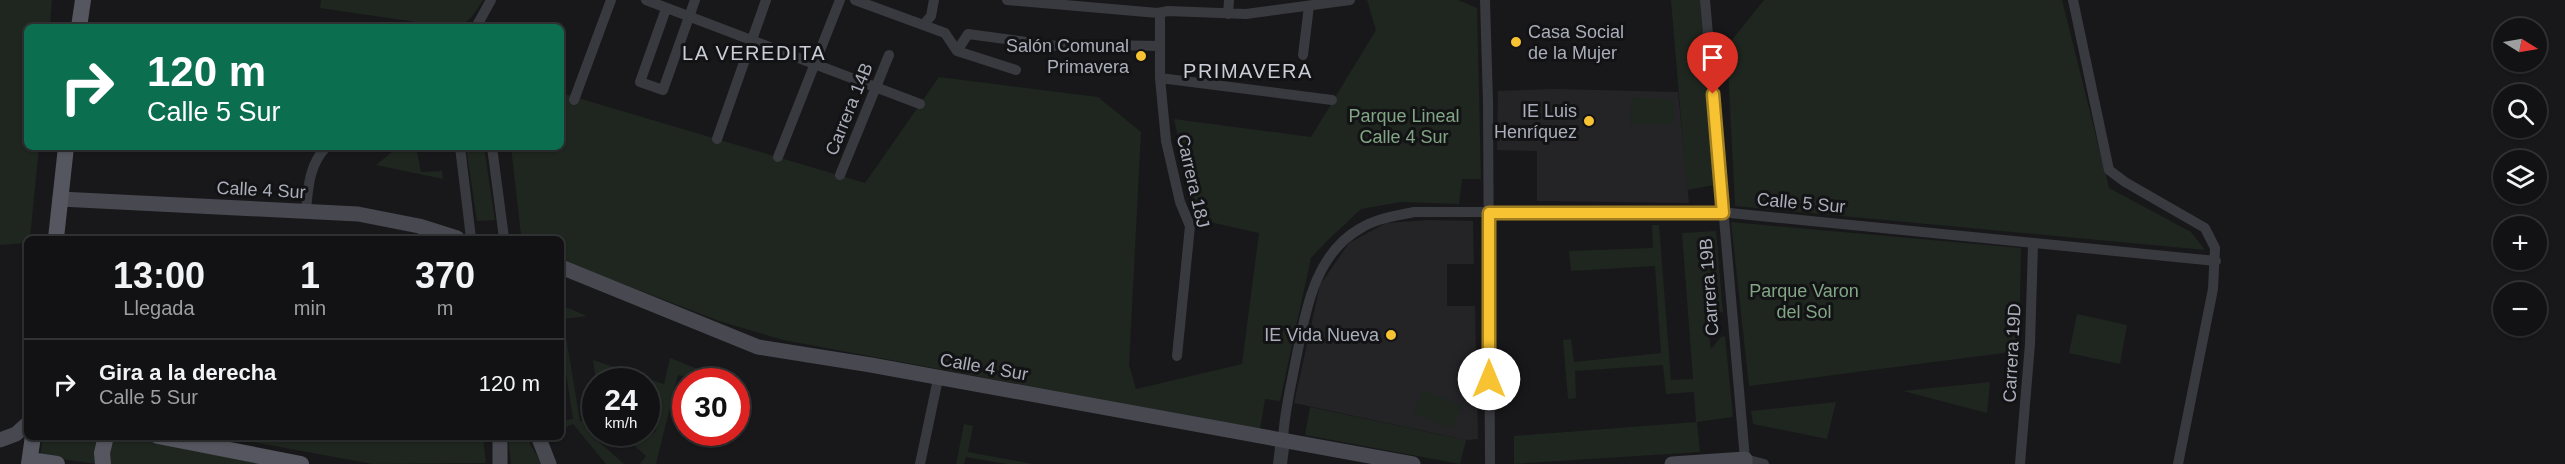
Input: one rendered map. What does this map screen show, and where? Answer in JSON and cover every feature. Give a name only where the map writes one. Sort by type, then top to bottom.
[{"type":"main road","points":[[79,24],[82,0]]},
{"type":"main road","points":[[56,236],[66,150]]},
{"type":"main road","name":"Calle 4 Sur","points":[[60,199],[382,217],[450,236]]},
{"type":"main road","name":"Calle 4 Sur","points":[[564,268],[758,347],[871,365],[1413,464]]},
{"type":"main road","points":[[0,440],[16,434],[24,427]]},
{"type":"main road","points":[[32,440],[28,463],[57,464]]},
{"type":"main road","points":[[103,464],[102,453],[105,440]]},
{"type":"main road","points":[[178,440],[301,464]]},
{"type":"main road","points":[[500,440],[500,464]]},
{"type":"main road","points":[[540,440],[549,464]]},
{"type":"main road","points":[[1672,464],[1745,462]]},
{"type":"street","points":[[478,24],[491,0]]},
{"type":"street","points":[[574,100],[611,0]]},
{"type":"street","points":[[646,0],[920,104]]},
{"type":"street","points":[[666,9],[640,82],[663,90],[695,0]]},
{"type":"street","points":[[717,139],[766,0]]},
{"type":"street","points":[[778,157],[840,0]]},
{"type":"street","points":[[855,0],[945,33],[957,51],[1016,70]]},
{"type":"street","points":[[924,24],[931,16],[934,0]]},
{"type":"street","points":[[1007,0],[1096,9],[1228,14],[1275,12],[1350,0]]},
{"type":"street","points":[[1228,14],[1229,0]]},
{"type":"street","points":[[1485,0],[1490,464]]},
{"type":"street","name":"Carrera 19B","points":[[1705,0],[1745,462]]},
{"type":"street","points":[[2073,0],[2109,170],[2125,182],[2205,228],[2215,248],[2213,289],[2178,464]]},
{"type":"street","points":[[1303,54],[1309,6]]},
{"type":"street","name":"Carrera 18J","points":[[1160,13],[1160,78],[1166,141],[1180,202],[1190,226],[1177,356]]},
{"type":"street","points":[[957,51],[968,34],[1087,50],[1103,45],[1160,46]]},
{"type":"street","name":"Carrera 14B","points":[[840,175],[889,55]]},
{"type":"street","points":[[1160,78],[1332,100]]},
{"type":"street","points":[[306,211],[309,182],[314,165],[324,150]]},
{"type":"street","points":[[460,150],[471,236]]},
{"type":"street","points":[[492,150],[504,236]]},
{"type":"street","name":"Calle 5 Sur","points":[[1282,440],[1301,335],[1313,286],[1326,260],[1344,240],[1361,228],[1382,219],[1414,212],[1723,213],[2216,261]]},
{"type":"street","name":"Carrera 19D","points":[[2020,464],[2030,344],[2033,244]]},
{"type":"street","points":[[920,464],[938,379]]},
{"type":"street","points":[[1280,464],[1282,440]]},
{"type":"street","points":[[1745,462],[1764,464]]},
{"type":"shaded area","name":"IE Luis Henríquez","points":[[1555,89],[1678,92],[1689,203],[1537,201],[1537,151],[1497,150],[1498,91]]},
{"type":"shaded area","name":"IE Vida Nueva","points":[[1429,220],[1473,221],[1474,264],[1447,264],[1447,306],[1475,306],[1478,439],[1466,440],[1294,403],[1320,285],[1349,243],[1386,223]]},
{"type":"green space","points":[[0,0],[52,0],[50,24],[24,24],[24,150],[39,150],[30,236],[24,236],[24,243],[0,245]]},
{"type":"green space","points":[[321,0],[483,0],[474,14],[463,24],[429,24],[320,8]]},
{"type":"green space","name":"Parque Lineal Calle 4 Sur","points":[[1367,0],[1458,0],[1477,8],[1481,179],[1462,179],[1459,204],[1401,202],[1361,209],[1311,258],[1280,401],[1265,399],[1260,429],[783,340],[719,321],[564,261],[564,236],[521,235],[511,150],[564,150],[564,94],[865,183],[939,77],[1098,97],[1141,132],[1129,365],[1136,389],[1242,364],[1259,233],[1196,219],[1174,119],[1311,137],[1376,30]]},
{"type":"green space","points":[[1671,0],[1700,0],[1715,185],[1687,190]]},
{"type":"green space","points":[[1764,0],[2062,0],[2109,188],[2191,232],[2205,250],[1735,206],[1727,46]]},
{"type":"green space","points":[[1631,98],[1674,99],[1674,125],[1630,125]]},
{"type":"green space","points":[[394,150],[417,150],[421,172],[442,171],[443,179],[376,165]]},
{"type":"green space","points":[[466,150],[484,150],[495,220],[477,221]]},
{"type":"green space","name":"Parque Varon del Sol","points":[[1731,222],[2021,248],[2019,351],[1749,386]]},
{"type":"green space","points":[[1652,225],[1659,225],[1671,380],[1693,379],[1682,233],[1716,231],[1723,313],[1709,307],[1706,320],[1710,324],[1711,349],[1721,337],[1725,336],[1733,417],[1697,422],[1700,452],[1514,464],[1514,436],[1696,422],[1694,392],[1666,394],[1663,365],[1575,371],[1576,398],[1568,399],[1563,340],[1571,339],[1574,362],[1661,353],[1655,266],[1571,271],[1569,251],[1653,248]]},
{"type":"green space","points":[[564,306],[587,316],[564,319]]},
{"type":"green space","points":[[2077,314],[2127,325],[2120,364],[2069,353]]},
{"type":"green space","points":[[564,325],[580,421],[582,421],[582,435],[573,424],[564,428],[564,420],[573,419],[564,360]]},
{"type":"green space","points":[[670,358],[695,368],[672,368],[672,399],[656,464],[640,464],[646,456],[635,446],[660,446],[660,383],[664,384]]},
{"type":"green space","points":[[593,360],[617,368],[594,368]]},
{"type":"green space","points":[[1990,382],[1987,413],[1903,391]]},
{"type":"green space","points":[[1424,390],[1462,406],[1453,429],[1413,413]]},
{"type":"green space","points":[[1836,402],[1827,439],[1753,424],[1751,411]]},
{"type":"green space","points":[[1310,407],[1466,440],[1460,464],[1305,435]]},
{"type":"green space","points":[[964,424],[973,426],[968,452],[1033,464],[1006,464],[966,457],[964,464],[956,464]]},
{"type":"green space","points":[[43,440],[101,440],[97,464],[40,456]]},
{"type":"green space","points":[[109,440],[150,440],[276,464],[108,464]]},
{"type":"green space","points":[[254,440],[483,440],[486,463],[373,464],[253,442]]},
{"type":"green space","points":[[508,440],[529,440],[542,464],[511,464]]},
{"type":"green space","points":[[591,446],[604,446],[624,464],[606,464]]},
{"type":"place","name":"Casa Social de la Mujer","points":[[1516,42]]},
{"type":"place","name":"Salón Comunal Primavera","points":[[1141,56]]},
{"type":"place","name":"IE Luis Henríquez","points":[[1589,121]]},
{"type":"place","name":"IE Vida Nueva","points":[[1391,335]]},
{"type":"district","name":"LA VEREDITA","points":[[754,53]]},
{"type":"district","name":"PRIMAVERA","points":[[1248,71]]},
{"type":"route","points":[[1489,379],[1489,213],[1723,213],[1713,94]]}]
